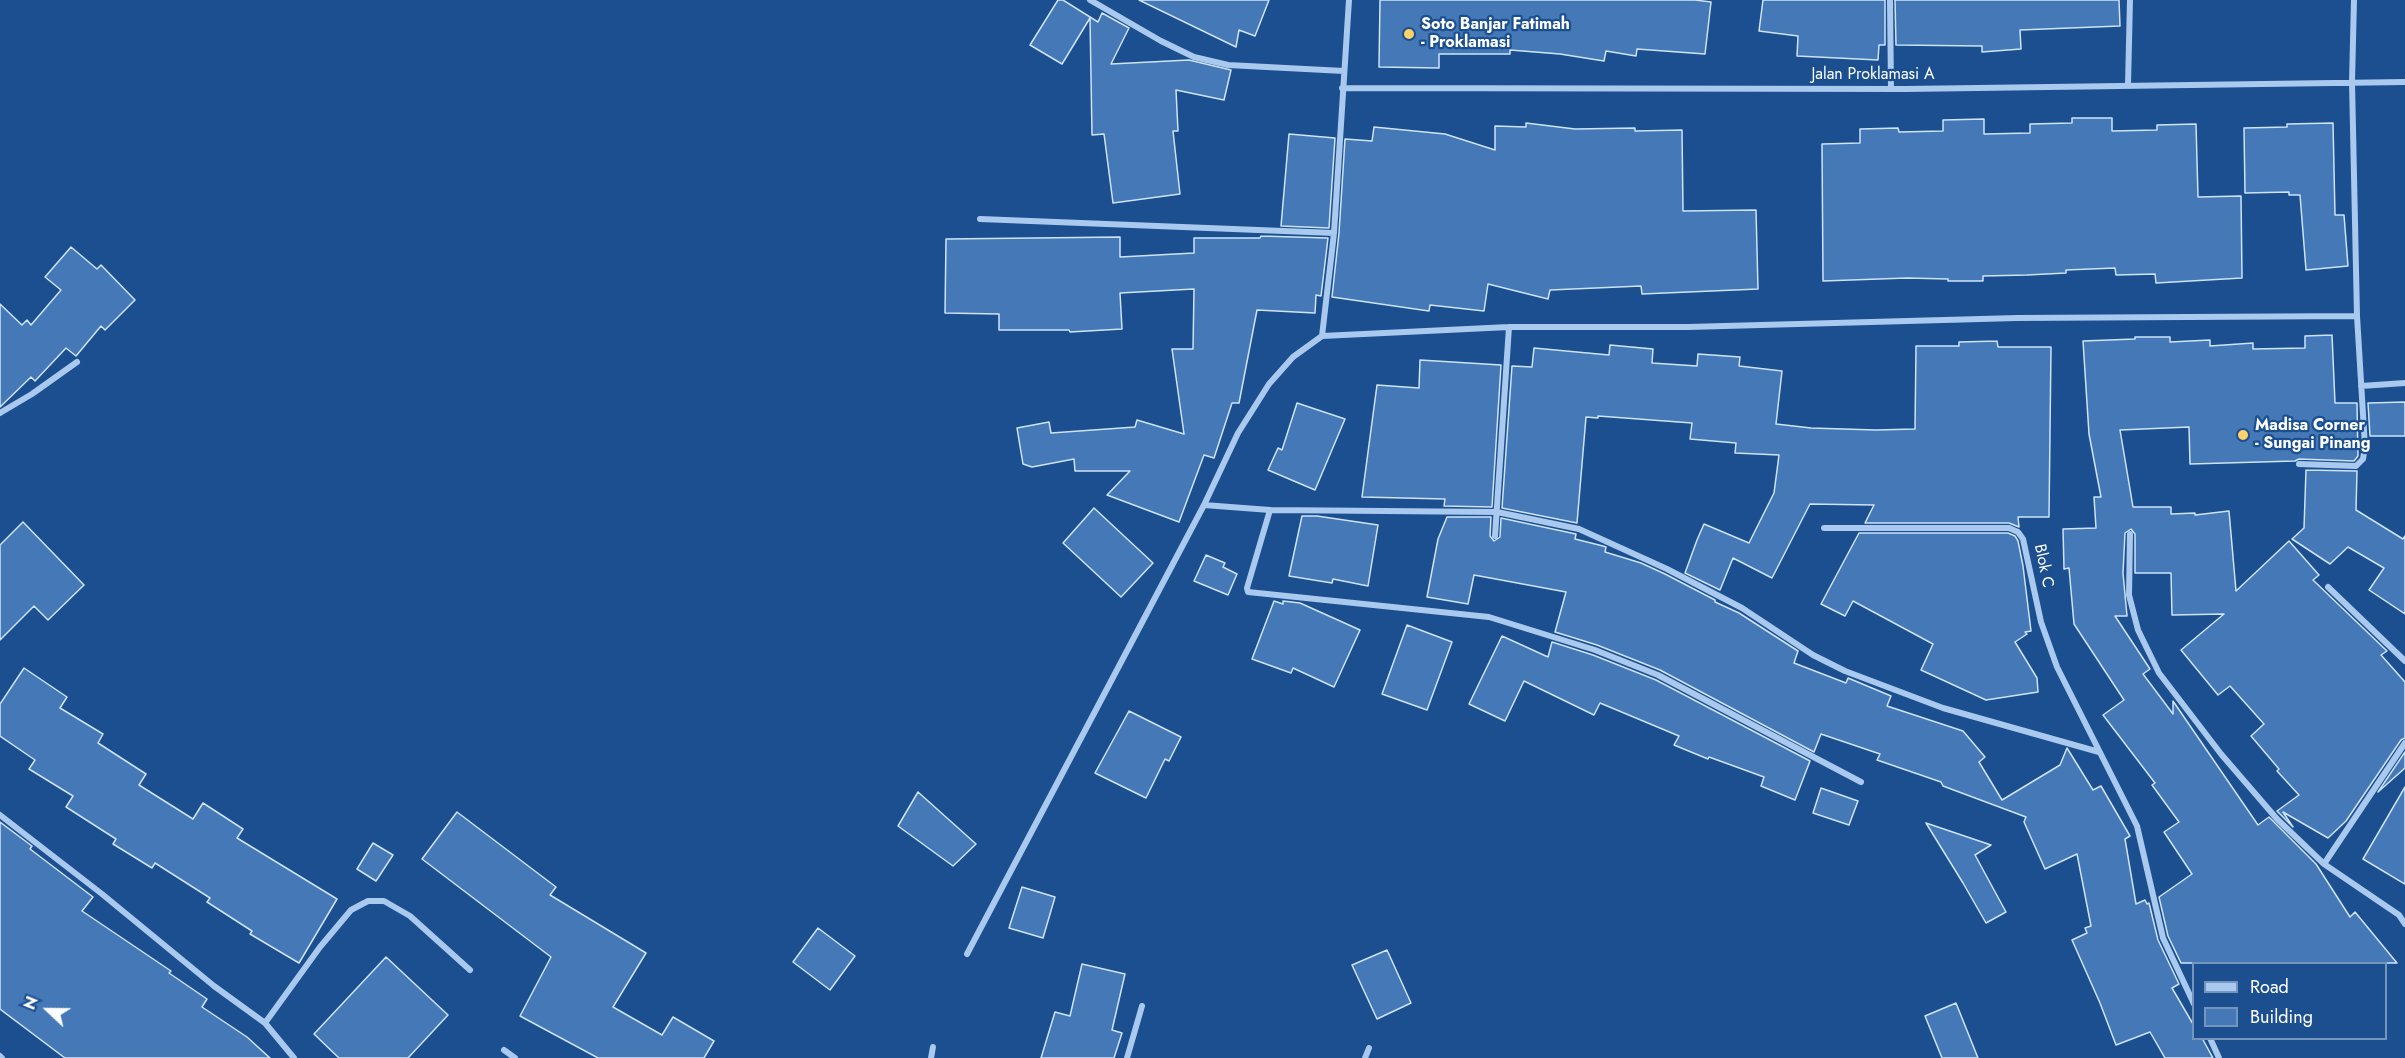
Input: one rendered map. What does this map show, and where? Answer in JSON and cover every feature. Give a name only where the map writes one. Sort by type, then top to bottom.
[{"type":"street","points":[[1090,0],[1161,41],[1194,57],[1228,65],[1344,71]]},
{"type":"street","points":[[1322,336],[1334,232],[1349,0]]},
{"type":"street","points":[[1890,0],[1891,89]]},
{"type":"street","points":[[2128,85],[2130,0]]},
{"type":"street","points":[[2299,464],[2356,466],[2363,459],[2365,447],[2357,316],[2352,82],[2354,0]]},
{"type":"street","name":"Jalan Proklamasi A","points":[[1342,88],[1891,89],[2405,82]]},
{"type":"street","points":[[980,219],[1334,232]]},
{"type":"street","points":[[967,954],[1204,505],[1238,433],[1269,384],[1293,357],[1322,336],[1509,327],[1688,327],[2017,318],[2357,316]]},
{"type":"street","points":[[1495,537],[1509,327]]},
{"type":"street","points":[[0,413],[32,394],[76,362]]},
{"type":"street","points":[[2361,386],[2405,382]]},
{"type":"street","points":[[1204,505],[1270,510],[1497,512],[1579,529],[1648,560],[1742,608],[1813,655],[1845,671],[1943,708],[2098,752],[2137,826],[2163,938],[2192,1002]]},
{"type":"street","points":[[1270,510],[1246,588],[1248,592],[1489,618],[1595,650],[1658,675],[1862,782]]},
{"type":"street","name":"Blok C","points":[[1824,528],[2009,528],[2018,532],[2023,538],[2041,622],[2053,656],[2098,752]]},
{"type":"street","points":[[2130,534],[2129,595],[2138,630],[2159,673],[2221,754],[2270,811],[2324,864],[2399,915],[2405,924]]},
{"type":"street","points":[[2328,587],[2405,661]]},
{"type":"street","points":[[2324,864],[2405,743]]},
{"type":"street","points":[[0,815],[102,894],[214,986],[265,1023],[294,1058]]},
{"type":"street","points":[[265,1023],[320,947],[351,910],[368,901],[384,901],[411,916],[470,969]]},
{"type":"street","points":[[1126,1058],[1142,1006]]},
{"type":"street","points":[[2211,1040],[2219,1058]]},
{"type":"street","points":[[931,1058],[933,1047]]},
{"type":"street","points":[[1365,1058],[1369,1048]]},
{"type":"street","points":[[504,1050],[515,1058]]},
{"type":"building","points":[[1058,0],[1063,0],[1098,22],[1102,13],[1129,28],[1111,64],[1189,60],[1231,70],[1224,100],[1176,90],[1178,131],[1173,131],[1180,194],[1113,203],[1104,134],[1092,135],[1090,18],[1062,64],[1030,45]]},
{"type":"building","points":[[1139,0],[1269,0],[1255,36],[1239,30],[1236,47]]},
{"type":"building","points":[[1380,0],[1695,0],[1711,2],[1705,54],[1637,49],[1636,56],[1606,51],[1604,61],[1560,54],[1510,50],[1510,54],[1439,54],[1439,68],[1379,67]]},
{"type":"building","points":[[1763,0],[1885,0],[1885,45],[1879,45],[1878,60],[1797,56],[1798,36],[1759,31]]},
{"type":"building","points":[[1895,0],[2119,0],[2120,26],[2020,30],[2021,49],[1982,52],[1982,46],[1896,45]]},
{"type":"building","points":[[2072,118],[2112,118],[2112,131],[2157,130],[2157,125],[2196,124],[2198,197],[2241,196],[2242,278],[2156,283],[2155,274],[2116,275],[2115,268],[2066,270],[2066,273],[1983,276],[1983,281],[1907,278],[1823,281],[1822,144],[1860,143],[1860,129],[1898,128],[1899,132],[1943,131],[1943,120],[1984,119],[1984,134],[2030,133],[2030,124],[2072,123]]},
{"type":"building","points":[[1526,123],[1575,129],[1682,130],[1683,211],[1756,210],[1758,289],[1642,294],[1641,286],[1550,290],[1548,299],[1488,284],[1484,311],[1430,305],[1429,311],[1332,297],[1345,139],[1372,141],[1374,127],[1445,134],[1495,150],[1495,126],[1526,127]]},
{"type":"building","points":[[2333,123],[2335,215],[2344,215],[2348,266],[2306,270],[2300,195],[2289,195],[2289,192],[2245,193],[2244,128]]},
{"type":"building","points":[[1289,134],[1335,138],[1329,228],[1281,226]]},
{"type":"building","points":[[1261,236],[1328,238],[1321,296],[1316,295],[1315,313],[1257,310],[1239,403],[1232,403],[1214,458],[1204,455],[1179,522],[1107,495],[1130,471],[1075,471],[1074,459],[1032,467],[1023,464],[1017,428],[1049,422],[1051,433],[1135,427],[1137,420],[1184,434],[1172,349],[1193,349],[1194,289],[1120,293],[1122,329],[1070,332],[1069,330],[999,330],[999,314],[945,313],[946,239],[1120,237],[1120,257],[1194,253],[1194,238],[1260,238]]},
{"type":"building","points":[[71,247],[97,269],[101,265],[135,300],[105,330],[101,326],[76,356],[66,348],[35,381],[31,377],[0,407],[0,304],[22,325],[27,320],[31,325],[61,290],[45,277]]},
{"type":"building","points":[[2332,335],[2335,403],[2357,403],[2358,456],[2354,461],[2299,459],[2295,461],[2190,464],[2189,427],[2120,430],[2133,507],[2171,507],[2171,514],[2195,513],[2195,515],[2229,511],[2236,591],[2289,541],[2319,575],[2313,580],[2387,651],[2381,655],[2405,682],[2405,738],[2401,740],[2346,821],[2328,838],[2283,812],[2293,827],[2277,811],[2299,795],[2277,771],[2279,769],[2251,736],[2264,724],[2230,686],[2218,695],[2181,650],[2224,614],[2172,615],[2171,573],[2135,573],[2135,534],[2131,529],[2125,533],[2123,573],[2127,616],[2115,616],[2150,669],[2143,674],[2173,714],[2173,701],[2258,825],[2269,817],[2316,864],[2350,917],[2355,912],[2397,963],[2181,963],[2168,936],[2159,897],[2192,874],[2164,832],[2179,822],[2152,785],[2155,783],[2103,715],[2124,700],[2074,624],[2069,568],[2064,569],[2063,529],[2096,528],[2094,497],[2101,497],[2089,434],[2083,341],[2170,337],[2170,342],[2210,340],[2210,346],[2253,343],[2253,349],[2305,348],[2305,336]]},
{"type":"building","points":[[1997,341],[1998,347],[2051,347],[2049,517],[2018,517],[2019,527],[2009,523],[1865,523],[1874,505],[1810,504],[1772,578],[1733,558],[1720,590],[1685,573],[1697,540],[1704,524],[1749,543],[1774,493],[1779,455],[1735,453],[1736,443],[1690,439],[1692,423],[1598,416],[1598,418],[1586,417],[1577,523],[1502,508],[1512,366],[1532,367],[1534,348],[1609,355],[1610,345],[1653,349],[1652,363],[1697,366],[1698,354],[1740,357],[1739,366],[1782,371],[1776,424],[1811,428],[1876,430],[1915,429],[1916,346],[1959,346],[1959,342]]},
{"type":"building","points":[[1420,360],[1501,365],[1492,507],[1444,506],[1445,499],[1362,497],[1377,385],[1419,388]]},
{"type":"building","points":[[2405,402],[2405,436],[2370,436],[2368,403]]},
{"type":"building","points":[[1297,403],[1345,419],[1315,490],[1268,470],[1278,448],[1282,450]]},
{"type":"building","points":[[2306,470],[2357,471],[2356,510],[2403,539],[2405,536],[2405,614],[2369,590],[2384,568],[2348,547],[2330,564],[2292,539],[2304,528]]},
{"type":"building","points":[[1094,508],[1153,563],[1121,597],[1063,543]]},
{"type":"building","points":[[1302,516],[1378,525],[1368,586],[1333,579],[1332,583],[1289,576]]},
{"type":"building","points":[[1447,517],[1491,517],[1490,536],[1494,541],[1500,537],[1501,518],[1576,534],[1575,539],[1606,547],[1605,552],[1641,563],[1665,574],[1739,613],[1798,651],[1794,663],[1846,683],[1848,678],[1891,696],[1887,706],[1963,731],[1985,757],[1979,762],[2002,800],[2060,765],[2067,748],[2093,790],[2101,786],[2130,836],[2125,839],[2136,904],[2145,900],[2147,904],[2149,903],[2158,940],[2179,984],[2172,988],[2192,1022],[2192,1040],[2203,1040],[2213,1058],[2165,1058],[2150,1032],[2116,1045],[2072,940],[2087,933],[2085,928],[2091,926],[2077,854],[2045,869],[2024,822],[2026,817],[1943,786],[1941,782],[1877,760],[1880,754],[1821,734],[1814,752],[1660,670],[1597,645],[1555,632],[1566,592],[1474,575],[1468,604],[1427,597],[1438,539]]},
{"type":"building","points":[[23,522],[84,585],[48,620],[34,606],[0,640],[0,545]]},
{"type":"building","points":[[1859,533],[2008,533],[2015,536],[2023,566],[2031,631],[2025,632],[2027,634],[2015,642],[2037,678],[2038,692],[1986,700],[1921,670],[1933,644],[1853,601],[1845,616],[1821,604]]},
{"type":"building","points":[[1206,555],[1225,563],[1223,567],[1237,574],[1228,595],[1194,581]]},
{"type":"building","points":[[1274,601],[1283,604],[1283,601],[1300,603],[1360,630],[1334,687],[1293,668],[1291,673],[1252,659]]},
{"type":"building","points":[[1407,625],[1452,642],[1427,710],[1382,694]]},
{"type":"building","points":[[1502,636],[1548,657],[1552,642],[1593,655],[1656,680],[1810,761],[1795,800],[1761,786],[1764,777],[1709,757],[1708,759],[1674,745],[1679,736],[1600,703],[1594,715],[1524,681],[1505,721],[1469,704]]},
{"type":"building","points":[[24,668],[67,697],[60,708],[103,734],[98,743],[146,774],[139,785],[193,819],[203,803],[243,829],[237,838],[337,899],[299,963],[250,934],[252,931],[207,902],[210,898],[155,863],[152,868],[113,844],[116,839],[66,807],[73,796],[29,769],[35,760],[0,736],[0,704]]},
{"type":"building","points":[[1129,711],[1181,737],[1169,761],[1165,759],[1146,798],[1095,773]]},
{"type":"building","points":[[2405,752],[2405,768],[2378,792]]},
{"type":"building","points":[[2405,787],[2405,884],[2363,859]]},
{"type":"building","points":[[1821,788],[1858,801],[1849,825],[1813,813]]},
{"type":"building","points":[[918,792],[976,844],[953,866],[898,826]]},
{"type":"building","points":[[457,812],[556,887],[550,895],[646,953],[613,1007],[662,1035],[673,1017],[714,1041],[704,1058],[598,1058],[520,1016],[551,957],[422,859]]},
{"type":"building","points":[[0,822],[32,846],[30,849],[93,897],[82,911],[171,971],[169,973],[207,999],[202,1007],[247,1037],[270,1058],[65,1058],[0,1009]]},
{"type":"building","points":[[1926,823],[1991,845],[1975,855],[2006,912],[1986,923]]},
{"type":"building","points":[[373,843],[393,855],[376,881],[357,869]]},
{"type":"building","points":[[1022,887],[1055,897],[1043,938],[1009,928]]},
{"type":"building","points":[[818,928],[855,956],[830,990],[793,962]]},
{"type":"building","points":[[1387,950],[1411,1003],[1377,1019],[1352,965]]},
{"type":"building","points":[[386,957],[448,1015],[408,1058],[339,1058],[314,1034]]},
{"type":"building","points":[[1082,964],[1125,974],[1112,1030],[1122,1033],[1114,1058],[1041,1058],[1055,1012],[1070,1016]]},
{"type":"building","points":[[1956,1003],[1978,1058],[1942,1058],[1925,1016]]},
{"type":"place","name":"Soto Banjar Fatimah - Proklamasi","points":[[1409,34]]},
{"type":"place","name":"Madisa Corner - Sungai Pinang","points":[[2243,435]]}]
